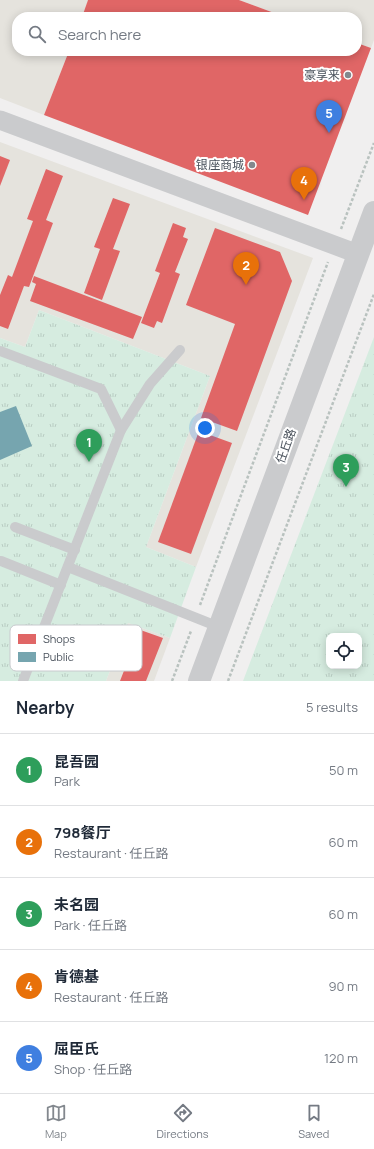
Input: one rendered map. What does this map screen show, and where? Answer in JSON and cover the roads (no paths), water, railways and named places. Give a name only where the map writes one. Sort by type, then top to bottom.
[{"type":"street","points":[[0,120],[358,254]]},
{"type":"street","name":"任丘路","points":[[199,681],[374,212]]},
{"type":"lane","points":[[45,625],[121,430],[150,384],[180,350]]},
{"type":"lane","points":[[0,351],[101,389],[121,430]]},
{"type":"lane","points":[[15,527],[75,550]]},
{"type":"lane","points":[[2,561],[61,585]]},
{"type":"lane","points":[[68,567],[219,627]]},
{"type":"lane","points":[[23,681],[27,671]]},
{"type":"place","name":"豪享来","points":[[348,75]]},
{"type":"place","name":"屈臣氏","points":[[329,133]]},
{"type":"place","name":"银座商城","points":[[252,165]]},
{"type":"place","name":"肯德基","points":[[304,200]]},
{"type":"place","name":"798餐厅","points":[[246,285]]},
{"type":"place","name":"昆吾园","points":[[89,462]]},
{"type":"place","name":"未名园","points":[[346,487]]}]
